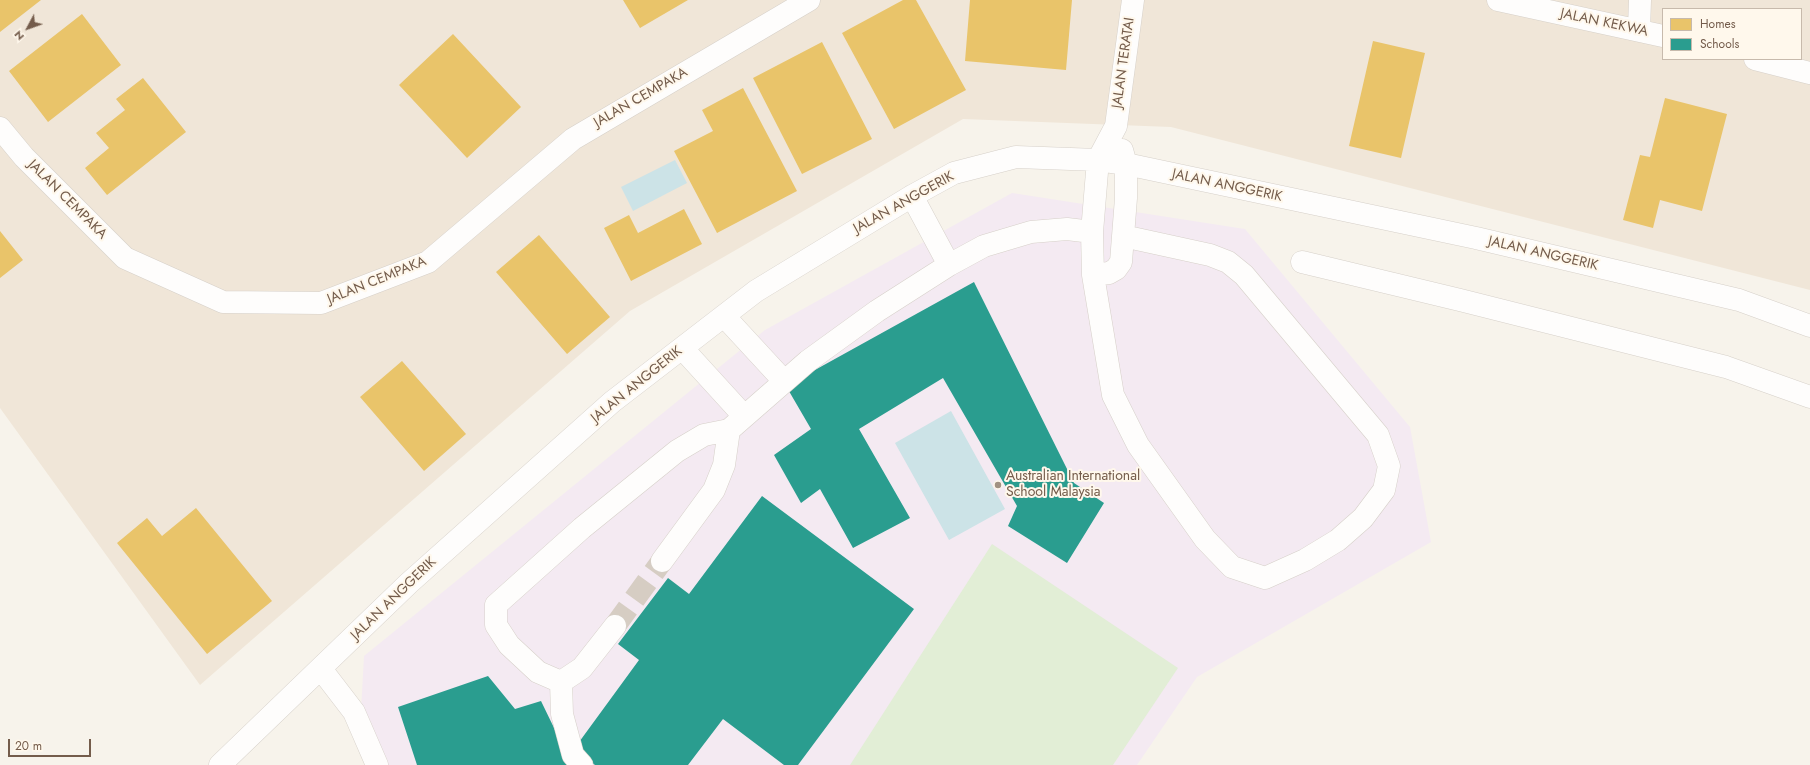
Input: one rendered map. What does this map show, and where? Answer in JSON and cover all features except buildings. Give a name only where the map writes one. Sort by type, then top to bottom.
[{"type":"street","name":"JALAN CEMPAKA","points":[[0,128],[24,157],[125,258],[223,302],[321,303],[428,262],[573,139],[809,0]]},
{"type":"street","name":"JALAN TERATAI","points":[[1098,160],[1116,126],[1133,0]]},
{"type":"street","name":"JALAN KEKWA","points":[[1498,0],[1639,29],[1662,36]]},
{"type":"street","points":[[1639,29],[1640,0]]},
{"type":"street","points":[[1759,60],[1810,73]]},
{"type":"street","name":"JALAN TERATAI","points":[[1093,275],[1109,273],[1116,269],[1121,262],[1124,236],[1126,164],[1116,126]]},
{"type":"street","name":"JALAN ANGGERIK","points":[[220,765],[321,670],[408,583],[606,407],[756,290],[912,196],[954,173],[1016,157],[1098,160],[1126,164],[1476,238],[1739,300],[1810,326]]},
{"type":"street","points":[[1098,160],[1092,232],[1093,275],[1113,395],[1138,446],[1206,539],[1232,567],[1265,578],[1305,560],[1338,540],[1363,518],[1384,490],[1389,466],[1378,435],[1244,275],[1228,262],[1210,255],[1124,236]]},
{"type":"street","points":[[912,196],[949,265]]},
{"type":"street","points":[[561,682],[538,672],[509,644],[496,625],[496,605],[582,528],[677,451],[704,435],[736,423],[808,361],[878,311],[949,265],[984,246],[1031,232],[1067,229],[1092,232]]},
{"type":"street","points":[[1302,262],[1726,367],[1810,397]]},
{"type":"street","points":[[724,316],[784,381]]},
{"type":"street","points":[[682,348],[736,423]]},
{"type":"street","points":[[662,561],[714,490],[724,465],[736,423]]},
{"type":"street","points":[[561,682],[582,668],[615,626]]},
{"type":"street","points":[[321,670],[354,712],[377,765]]},
{"type":"street","points":[[561,682],[562,714],[573,754],[582,765]]},
{"type":"shaded area","points":[[0,0],[1810,0],[1810,290],[1171,127],[963,119],[630,311],[200,685],[0,408]]},
{"type":"shaded area","name":"Australian International School Malaysia","points":[[1012,193],[1245,229],[1410,427],[1431,542],[1197,677],[1137,765],[385,765],[361,711],[364,656],[765,330]]},
{"type":"green space","points":[[992,544],[1178,668],[1113,765],[850,765]]},
{"type":"water","points":[[675,160],[687,183],[633,211],[621,187]]},
{"type":"water","points":[[951,411],[1005,509],[949,540],[895,443]]},
{"type":"tunnel","points":[[615,626],[662,561]]},
{"type":"place","name":"Australian International School Malaysia","points":[[998,485]]}]
